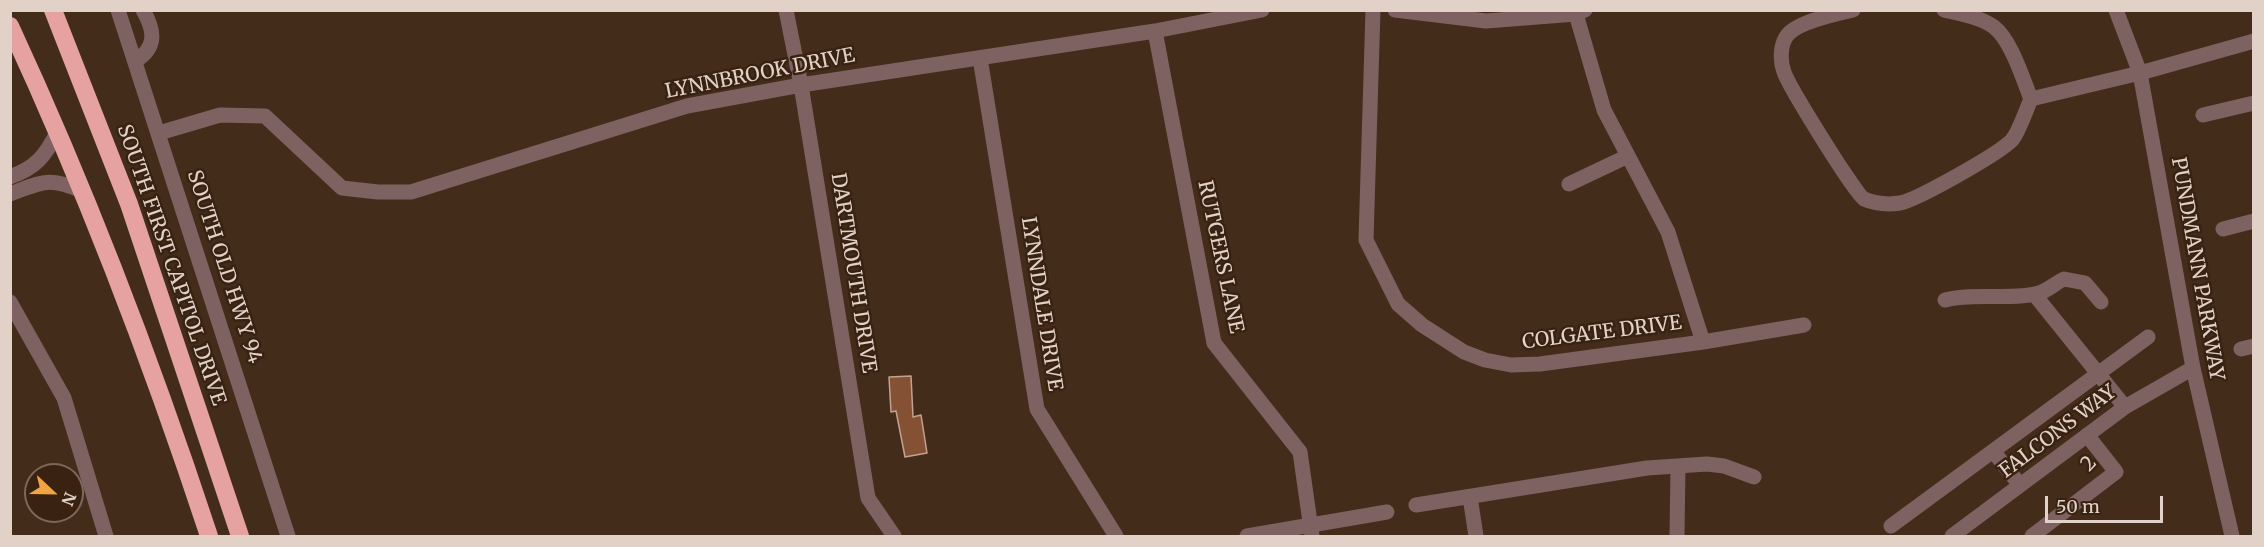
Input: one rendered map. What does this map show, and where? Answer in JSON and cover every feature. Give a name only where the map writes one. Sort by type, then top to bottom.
[{"type":"highway","name":"SOUTH FIRST CAPITOL DRIVE","points":[[53,10],[129,204],[240,537]]},
{"type":"highway","points":[[10,26],[58,131],[135,323],[209,537]]},
{"type":"street","name":"SOUTH OLD HWY 94","points":[[118,10],[288,537]]},
{"type":"street","points":[[135,61],[146,54],[152,42],[149,21],[143,10]]},
{"type":"street","name":"DARTMOUTH DRIVE","points":[[786,10],[801,85],[868,498],[894,537]]},
{"type":"street","name":"LYNNBROOK DRIVE","points":[[159,133],[220,115],[265,116],[342,188],[378,192],[411,192],[687,106],[801,85],[1155,31],[1262,10]]},
{"type":"street","name":"COLGATE DRIVE","points":[[1374,10],[1366,240],[1398,304],[1422,325],[1464,352],[1511,366],[1703,342],[1804,325]]},
{"type":"street","points":[[1395,10],[1486,21],[1581,12],[1604,110],[1668,232],[1703,342]]},
{"type":"street","points":[[1853,10],[1830,16],[1787,34],[1781,47],[1783,70],[1792,90],[1861,198],[1882,204],[1902,203],[1980,162],[2012,140],[2031,99],[2013,53],[1995,27],[1975,18],[1944,10]]},
{"type":"street","name":"PUNDMANN PARKWAY","points":[[2116,10],[2140,73],[2193,368],[2232,537]]},
{"type":"street","name":"RUTGERS LANE","points":[[1155,31],[1214,343],[1300,452],[1312,531]]},
{"type":"street","points":[[2031,99],[2140,73],[2253,41]]},
{"type":"street","name":"LYNNDALE DRIVE","points":[[980,58],[1037,409],[1116,537]]},
{"type":"street","points":[[2203,116],[2253,102]]},
{"type":"street","points":[[10,177],[35,166],[51,146],[58,131]]},
{"type":"street","points":[[1569,184],[1628,156]]},
{"type":"street","points":[[10,194],[49,181],[60,182],[83,191]]},
{"type":"street","points":[[2223,230],[2253,221]]},
{"type":"street","points":[[1945,300],[1974,295],[2034,294],[2064,279],[2075,279],[2085,283],[2101,302]]},
{"type":"street","points":[[2034,294],[2125,407]]},
{"type":"street","points":[[10,302],[64,398],[106,537]]},
{"type":"street","points":[[1891,526],[2148,338]]},
{"type":"street","name":"FALCONS WAY","points":[[1952,537],[2125,407],[2193,368]]},
{"type":"street","name":"2","points":[[2032,537],[2116,472],[2087,435]]},
{"type":"street","points":[[1993,451],[2020,485]]},
{"type":"street","points":[[1416,505],[1647,468],[1707,464],[1724,466],[1754,477]]},
{"type":"street","points":[[1677,537],[1678,466]]},
{"type":"street","points":[[1470,497],[1476,537]]},
{"type":"street","points":[[1247,537],[1312,531],[1387,512]]},
{"type":"building","points":[[911,376],[913,417],[921,415],[927,453],[905,457],[896,411],[891,412],[889,377]]}]
